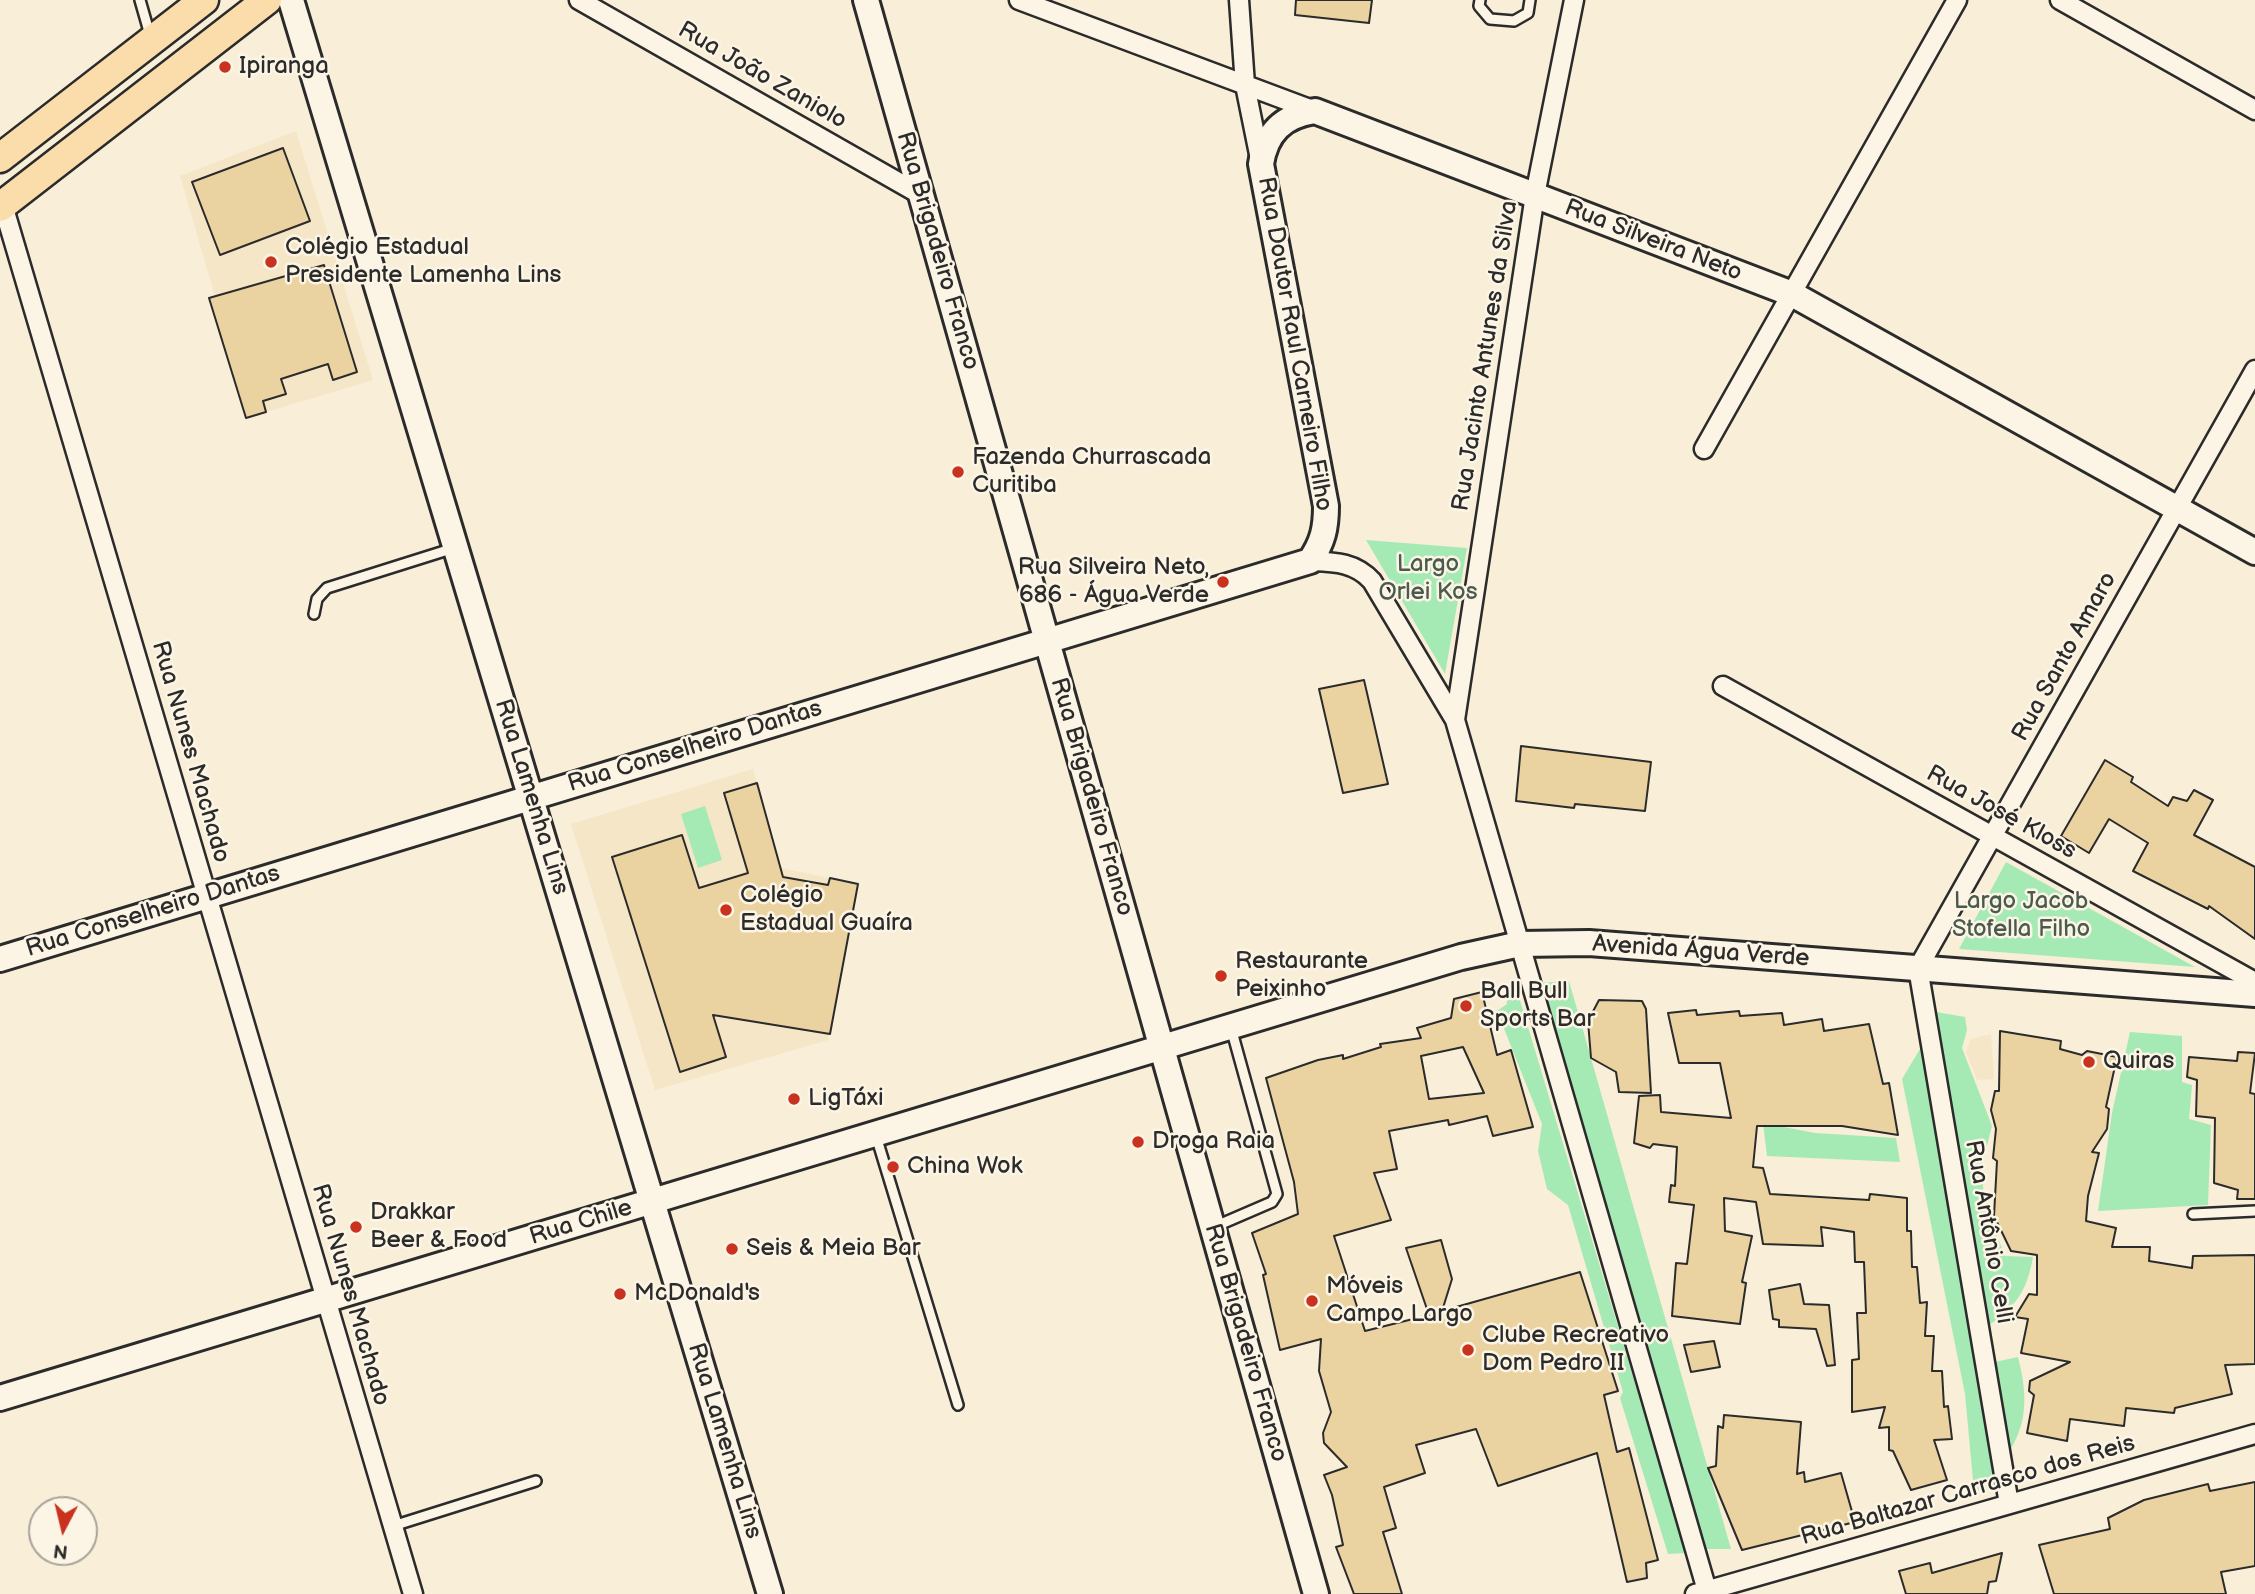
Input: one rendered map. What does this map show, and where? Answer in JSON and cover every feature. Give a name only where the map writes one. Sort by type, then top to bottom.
[{"type":"main road","points":[[0,158],[204,0]]},
{"type":"main road","points":[[1,206],[267,0]]},
{"type":"main road","name":"Rua Lamenha Lins","points":[[291,0],[770,1594]]},
{"type":"main road","name":"Rua Brigadeiro Franco","points":[[866,0],[1316,1594]]},
{"type":"main road","name":"Rua Silveira Neto","points":[[1315,111],[1792,294],[2255,552]]},
{"type":"main road","name":"Rua Doutor Raul Carneiro Filho","points":[[1310,561],[1322,543],[1326,526],[1326,506],[1261,164],[1264,147],[1271,132],[1298,113],[1315,111]]},
{"type":"main road","name":"Rua Conselheiro Dantas","points":[[0,959],[1310,561]]},
{"type":"main road","name":"Avenida Água Verde","points":[[1161,1048],[1461,957],[1520,944],[1578,943],[2255,994]]},
{"type":"main road","name":"Rua Chile","points":[[0,1398],[1161,1048]]},
{"type":"street","name":"Rua João Zaniolo","points":[[579,0],[921,195]]},
{"type":"street","name":"Rua Silveira Neto","points":[[1019,0],[1315,111]]},
{"type":"street","name":"Rua Doutor Raul Carneiro Filho","points":[[1239,0],[1245,85],[1261,164]]},
{"type":"street","name":"Rua Jacinto Antunes da Silva","points":[[1455,720],[1535,195],[1574,0]]},
{"type":"street","points":[[1704,449],[1957,0]]},
{"type":"street","points":[[2060,0],[2255,110]]},
{"type":"street","name":"Rua Nunes Machado","points":[[1,206],[412,1594]]},
{"type":"street","name":"Rua Santo Amaro","points":[[1919,968],[2255,370]]},
{"type":"street","points":[[1310,561],[1349,564],[1367,576],[1455,720],[1704,1593]]},
{"type":"street","name":"Rua José Kloss","points":[[1723,686],[2255,982]]},
{"type":"street","name":"Rua Antônio Celli","points":[[1919,968],[2009,1504]]},
{"type":"street","name":"Rua Baltazar Carrasco dos Reis","points":[[1704,1593],[2255,1434]]},
{"type":"lane","points":[[140,0],[152,40]]},
{"type":"lane","points":[[1480,0],[1479,6],[1490,19],[1514,22],[1528,13],[1530,0]]},
{"type":"lane","points":[[314,614],[317,599],[327,588],[455,547]]},
{"type":"lane","points":[[1212,1227],[1272,1202],[1277,1194],[1231,1027]]},
{"type":"lane","points":[[875,1134],[958,1405]]},
{"type":"lane","points":[[2193,1214],[2255,1211]]},
{"type":"lane","points":[[393,1527],[536,1481]]},
{"type":"shaded area","name":"Colégio Estadual Presidente Lamenha Lins","points":[[296,131],[373,380],[246,418],[210,299],[215,296],[180,176]]},
{"type":"shaded area","name":"Colégio Estadual Guaíra","points":[[753,769],[781,868],[858,884],[828,1040],[655,1090],[571,824]]},
{"type":"shaded area","points":[[1991,1034],[1994,1079],[1977,1080],[1966,1052],[1971,1039]]},
{"type":"green space","name":"Largo Orlei Kos","points":[[1366,540],[1467,548],[1445,674]]},
{"type":"green space","points":[[705,806],[722,860],[698,868],[681,814]]},
{"type":"green space","name":"Largo Jacob Stofella Filho","points":[[2006,862],[2195,967],[1959,949]]},
{"type":"green space","points":[[1569,981],[1731,1549],[1696,1549],[1522,984]]},
{"type":"green space","points":[[1506,985],[1516,987],[1686,1553],[1668,1554],[1620,1398],[1623,1392],[1568,1205],[1547,1189],[1538,1151],[1542,1124],[1497,1011],[1507,1004]]},
{"type":"green space","points":[[1930,1011],[1965,1017],[1967,1030],[1962,1048],[1992,1126],[1981,1169],[1985,1205],[2005,1256],[2033,1257],[2019,1297],[1987,1327]]},
{"type":"green space","points":[[2130,1032],[2182,1036],[2182,1082],[2192,1085],[2189,1119],[2211,1125],[2208,1205],[2098,1211],[2112,1113]]},
{"type":"green space","points":[[1923,1044],[1996,1488],[1974,1491],[1965,1394],[1902,1079]]},
{"type":"green space","points":[[1763,1123],[1815,1133],[1896,1138],[1900,1162],[1767,1156]]},
{"type":"green space","points":[[2018,1357],[2024,1395],[2023,1419],[2007,1455],[1990,1363]]},
{"type":"building","points":[[1296,0],[1372,0],[1369,23],[1295,15]]},
{"type":"building","points":[[283,148],[310,221],[220,255],[192,182]]},
{"type":"building","points":[[324,265],[357,372],[333,380],[328,364],[281,379],[286,394],[263,401],[266,412],[246,418],[209,298]]},
{"type":"building","points":[[1364,680],[1388,784],[1343,793],[1319,689]]},
{"type":"building","points":[[1521,746],[1651,762],[1645,811],[1575,804],[1574,808],[1516,801]]},
{"type":"building","points":[[2105,760],[2133,777],[2131,782],[2168,806],[2173,797],[2187,801],[2194,790],[2213,800],[2194,835],[2255,867],[2255,939],[2209,906],[2208,909],[2133,871],[2148,843],[2109,819],[2089,853],[2061,836]]},
{"type":"building","name":"Colégio Estadual Guaíra","points":[[757,783],[783,877],[828,885],[830,878],[858,884],[830,1034],[713,1015],[726,1057],[680,1072],[612,857],[682,835],[699,888],[748,873],[724,793]]},
{"type":"building","points":[[1482,992],[1497,1055],[1511,1050],[1533,1127],[1493,1136],[1487,1116],[1449,1125],[1448,1120],[1389,1131],[1397,1169],[1374,1173],[1391,1220],[1334,1236],[1365,1331],[1429,1315],[1406,1248],[1441,1240],[1452,1279],[1442,1311],[1580,1272],[1618,1391],[1604,1395],[1617,1452],[1629,1448],[1658,1560],[1646,1563],[1647,1578],[1627,1582],[1597,1453],[1498,1486],[1476,1429],[1416,1445],[1425,1473],[1384,1487],[1396,1528],[1383,1532],[1402,1594],[1354,1594],[1336,1547],[1343,1545],[1332,1495],[1324,1475],[1347,1467],[1324,1443],[1323,1433],[1331,1412],[1319,1371],[1321,1339],[1280,1350],[1263,1275],[1266,1274],[1252,1233],[1298,1214],[1294,1182],[1266,1078],[1318,1060],[1343,1055],[1343,1059],[1381,1047],[1380,1044],[1421,1038],[1417,1028],[1451,1018],[1454,999]],"holes":[[[1463,1047],[1484,1093],[1429,1099],[1421,1056]]]},
{"type":"building","points":[[1599,1000],[1642,1001],[1646,1009],[1651,1093],[1619,1092],[1616,1072],[1591,1058],[1588,1021]]},
{"type":"building","points":[[1696,1010],[1697,1015],[1739,1011],[1740,1016],[1782,1013],[1784,1025],[1822,1019],[1824,1031],[1869,1024],[1883,1084],[1889,1083],[1898,1135],[1842,1126],[1757,1126],[1753,1167],[1763,1168],[1770,1194],[1869,1200],[1870,1194],[1907,1198],[1907,1231],[1911,1231],[1912,1267],[1917,1267],[1920,1303],[1927,1302],[1925,1336],[1934,1336],[1932,1371],[1942,1371],[1944,1407],[1948,1406],[1952,1439],[1934,1440],[1947,1480],[1911,1490],[1893,1451],[1889,1450],[1889,1427],[1879,1428],[1885,1407],[1852,1412],[1852,1360],[1859,1359],[1857,1313],[1866,1313],[1864,1262],[1855,1262],[1854,1232],[1821,1227],[1823,1246],[1763,1244],[1756,1202],[1724,1198],[1725,1231],[1752,1236],[1742,1282],[1746,1283],[1740,1324],[1672,1316],[1676,1263],[1687,1264],[1694,1205],[1669,1202],[1671,1185],[1675,1186],[1677,1147],[1653,1144],[1650,1148],[1634,1143],[1639,1096],[1660,1095],[1661,1112],[1731,1118],[1720,1063],[1679,1063],[1668,1013]]},
{"type":"building","points":[[2000,1031],[2061,1041],[2060,1049],[2082,1055],[2087,1051],[2117,1057],[2106,1107],[2109,1109],[2107,1129],[2092,1152],[2099,1153],[2088,1196],[2086,1221],[2116,1228],[2112,1247],[2150,1247],[2149,1261],[2192,1268],[2193,1256],[2255,1255],[2255,1364],[2225,1365],[2232,1394],[2175,1408],[2174,1413],[2126,1408],[2124,1426],[2070,1419],[2067,1441],[2027,1433],[2034,1395],[2029,1391],[2030,1381],[2070,1362],[2021,1353],[2028,1319],[2015,1317],[2029,1294],[2037,1295],[2037,1255],[2011,1251],[1994,1216],[1997,1161],[1993,1158],[1996,1129],[1991,1110],[1995,1091],[1999,1091]]},
{"type":"building","points":[[2238,1052],[2255,1053],[2250,1093],[2255,1094],[2255,1199],[2237,1199],[2238,1190],[2214,1183],[2215,1118],[2196,1116],[2197,1080],[2187,1077],[2189,1057],[2237,1061]]},
{"type":"building","points":[[1800,1284],[1804,1304],[1829,1305],[1835,1365],[1827,1366],[1816,1329],[1779,1327],[1779,1320],[1773,1319],[1769,1290]]},
{"type":"building","points":[[1714,1341],[1720,1367],[1691,1372],[1684,1345]]},
{"type":"building","points":[[1724,1415],[1801,1422],[1797,1474],[1804,1472],[1805,1482],[1841,1473],[1855,1522],[1742,1550],[1708,1468],[1716,1466],[1718,1426],[1723,1428]]},
{"type":"building","points":[[2255,1482],[2255,1566],[2221,1572],[2226,1594],[2054,1594],[2039,1545],[2110,1529],[2108,1518],[2144,1500],[2208,1484],[2210,1491]]},
{"type":"building","points":[[2002,1553],[1996,1581],[1989,1582],[1987,1594],[1906,1594],[1899,1571],[1930,1563],[1932,1573]]},
{"type":"place","name":"Ipiranga","points":[[225,67]]},
{"type":"place","name":"Colégio Estadual Presidente Lamenha Lins","points":[[271,262]]},
{"type":"place","name":"Fazenda Churrascada Curitiba","points":[[958,472]]},
{"type":"place","name":"Rua Silveira Neto, 686 - Água Verde","points":[[1223,582]]},
{"type":"place","name":"Colégio Estadual Guaíra","points":[[726,910]]},
{"type":"place","name":"Restaurante Peixinho","points":[[1221,976]]},
{"type":"place","name":"Ball Bull Sports Bar","points":[[1466,1006]]},
{"type":"place","name":"Quiras","points":[[2089,1062]]},
{"type":"place","name":"LigTáxi","points":[[794,1099]]},
{"type":"place","name":"Droga Raia","points":[[1138,1142]]},
{"type":"place","name":"China Wok","points":[[893,1167]]},
{"type":"place","name":"Drakkar Beer & Food","points":[[356,1227]]},
{"type":"place","name":"Seis & Meia Bar","points":[[732,1249]]},
{"type":"place","name":"McDonald's","points":[[620,1294]]},
{"type":"place","name":"Móveis Campo Largo","points":[[1312,1301]]},
{"type":"place","name":"Clube Recreativo Dom Pedro II","points":[[1468,1350]]}]
